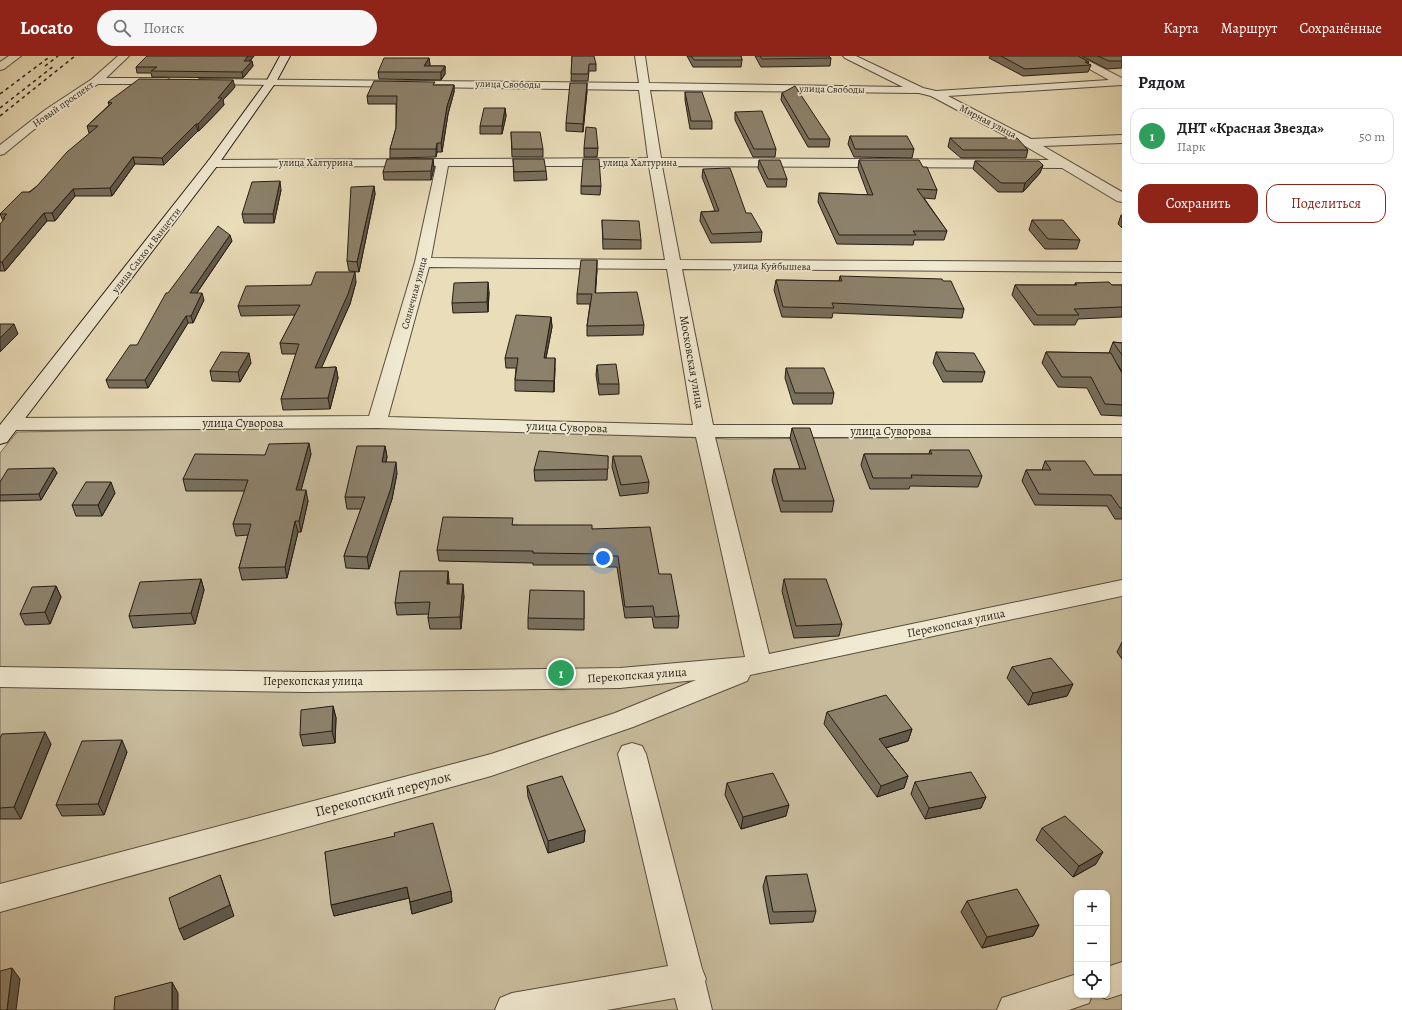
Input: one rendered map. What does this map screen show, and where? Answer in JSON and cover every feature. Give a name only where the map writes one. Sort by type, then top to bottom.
[{"type":"street","points":[[0,67],[16,56]]},
{"type":"street","name":"Новый проспект","points":[[0,151],[49,112],[96,81],[124,56]]},
{"type":"street","name":"улица Сакко и Ванцетти","points":[[6,431],[213,163],[271,82],[285,56]]},
{"type":"street","name":"Московская улица","points":[[640,56],[655,162],[704,431],[759,665]]},
{"type":"street","name":"Мирная улица","points":[[848,56],[919,90],[935,94],[1029,143],[1122,198]]},
{"type":"street","points":[[1071,56],[1122,82]]},
{"type":"street","points":[[1110,76],[1122,76]]},
{"type":"street","points":[[96,81],[176,81]]},
{"type":"street","name":"улица Свободы","points":[[191,81],[919,90]]},
{"type":"street","points":[[935,94],[1122,82]]},
{"type":"street","points":[[1029,143],[1122,139]]},
{"type":"street","name":"Солнечная улица","points":[[377,422],[423,262],[443,162]]},
{"type":"street","name":"улица Халтурина","points":[[213,163],[655,162],[1066,164]]},
{"type":"street","name":"улица Куйбышева","points":[[423,262],[926,267],[1122,267]]},
{"type":"street","name":"улица Суворова","points":[[6,431],[377,422],[704,431],[1122,431]]},
{"type":"street","name":"Перекопская улица","points":[[0,677],[307,682],[620,678],[759,665],[1122,588]]},
{"type":"street","name":"Перекопский переулок","points":[[0,898],[491,765],[624,720],[759,665]]},
{"type":"street","points":[[512,1010],[692,995],[632,754]]},
{"type":"street","points":[[1110,982],[1122,978]]},
{"type":"street","points":[[1014,1010],[1074,993]]},
{"type":"shaded area","points":[[378,426],[730,439],[1122,436],[1122,1010],[0,1010],[0,453],[17,432]]},
{"type":"building","points":[[147,56],[248,56],[244,61],[252,61],[242,72],[151,71],[157,67],[136,67]]},
{"type":"building","points":[[572,56],[594,56],[596,64],[589,64],[588,74],[571,74]]},
{"type":"building","points":[[691,56],[741,56],[742,60],[694,60]]},
{"type":"building","points":[[760,56],[829,56],[831,58],[762,59]]},
{"type":"building","points":[[1001,56],[1078,56],[1089,62],[1085,62],[1091,65],[1025,69]]},
{"type":"building","points":[[1098,56],[1122,56],[1122,61],[1109,61]]},
{"type":"building","points":[[384,58],[429,58],[424,66],[445,66],[441,72],[378,72]]},
{"type":"building","points":[[139,79],[233,80],[218,98],[222,98],[198,124],[196,124],[162,158],[133,157],[110,188],[73,189],[52,213],[44,213],[2,262],[0,262],[0,224],[7,214],[0,214],[22,192],[30,192],[37,186],[67,152],[98,126],[87,126],[112,103],[108,102]]},
{"type":"building","points":[[374,81],[435,82],[433,85],[454,85],[447,106],[441,143],[437,143],[436,149],[390,149],[396,128],[397,96],[367,96]]},
{"type":"building","points":[[570,83],[587,83],[583,124],[566,123]]},
{"type":"building","points":[[795,86],[830,139],[809,139],[782,93]]},
{"type":"building","points":[[685,92],[702,92],[712,121],[691,121]]},
{"type":"building","points":[[484,108],[505,108],[502,126],[480,126]]},
{"type":"building","points":[[762,111],[776,149],[754,149],[735,112]]},
{"type":"building","points":[[586,127],[596,128],[598,148],[584,148]]},
{"type":"building","points":[[511,132],[540,132],[543,149],[512,149]]},
{"type":"building","points":[[850,136],[907,136],[914,149],[855,149]]},
{"type":"building","points":[[950,138],[1017,138],[1028,150],[963,150]]},
{"type":"building","points":[[387,159],[433,159],[431,171],[383,172]]},
{"type":"building","points":[[513,159],[544,159],[546,171],[514,172]]},
{"type":"building","points":[[583,159],[599,159],[601,186],[581,186]]},
{"type":"building","points":[[759,160],[780,160],[787,179],[768,179]]},
{"type":"building","points":[[859,160],[919,160],[923,167],[927,167],[937,190],[917,189],[947,231],[913,231],[916,235],[839,235],[819,193],[873,195]]},
{"type":"building","points":[[975,161],[1039,161],[1043,165],[1025,183],[1001,183]]},
{"type":"building","points":[[730,168],[746,213],[751,213],[762,232],[712,234],[701,212],[719,211],[703,169]]},
{"type":"building","points":[[280,181],[273,214],[242,214],[252,182]]},
{"type":"building","points":[[374,186],[357,262],[347,261],[351,187]]},
{"type":"building","points":[[602,220],[639,221],[641,240],[603,239]]},
{"type":"building","points":[[1032,220],[1063,220],[1080,240],[1048,239]]},
{"type":"building","points":[[218,226],[230,235],[190,293],[202,293],[191,316],[186,316],[145,380],[106,380],[130,345],[137,345],[166,293],[168,293]]},
{"type":"building","points":[[581,260],[597,260],[595,293],[637,292],[644,325],[587,326],[592,294],[577,294]]},
{"type":"building","points":[[316,272],[355,272],[348,294],[315,368],[336,367],[328,398],[281,399],[299,344],[280,343],[300,305],[238,306],[246,286],[311,285]]},
{"type":"building","points":[[840,276],[942,279],[943,281],[951,281],[964,309],[832,303],[834,308],[783,307],[776,280],[842,281]]},
{"type":"building","points":[[488,282],[487,302],[452,303],[454,283]]},
{"type":"building","points":[[1109,282],[1112,285],[1122,285],[1122,307],[1074,309],[1079,315],[1037,315],[1015,285],[1077,285],[1075,283]]},
{"type":"building","points":[[516,315],[551,317],[544,358],[555,358],[554,381],[515,380],[518,358],[505,358]]},
{"type":"building","points":[[0,324],[14,324],[0,338]]},
{"type":"building","points":[[1113,342],[1122,343],[1122,355]]},
{"type":"building","points":[[221,352],[249,353],[238,372],[210,371]]},
{"type":"building","points":[[936,352],[974,353],[985,372],[946,371]]},
{"type":"building","points":[[1046,352],[1111,353],[1122,373],[1122,405],[1105,404],[1091,377],[1062,377]]},
{"type":"building","points":[[616,364],[619,384],[599,384],[597,365]]},
{"type":"building","points":[[786,368],[824,368],[834,393],[795,393]]},
{"type":"building","points":[[792,428],[810,428],[834,501],[783,501],[774,469],[806,469]]},
{"type":"building","points":[[309,443],[296,490],[306,490],[299,521],[295,521],[285,567],[239,568],[251,524],[233,524],[248,480],[183,479],[195,454],[265,455],[269,444]]},
{"type":"building","points":[[357,446],[385,446],[382,462],[396,462],[391,488],[367,557],[344,556],[365,497],[345,497]]},
{"type":"building","points":[[930,450],[969,450],[982,476],[911,475],[912,478],[873,478],[864,454],[932,454]]},
{"type":"building","points":[[539,451],[608,456],[608,469],[534,470]]},
{"type":"building","points":[[613,456],[641,456],[649,482],[621,485]]},
{"type":"building","points":[[1045,461],[1085,461],[1094,475],[1122,475],[1122,508],[1120,508],[1111,495],[1039,494],[1026,470],[1051,470]]},
{"type":"building","points":[[54,468],[39,494],[0,495],[0,482],[8,469]]},
{"type":"building","points":[[86,482],[111,482],[98,505],[72,505]]},
{"type":"building","points":[[443,517],[513,518],[512,525],[592,525],[592,529],[650,527],[659,574],[671,574],[679,616],[655,617],[653,606],[625,607],[618,556],[606,556],[606,554],[533,553],[533,551],[437,550]]},
{"type":"building","points":[[400,571],[448,571],[447,584],[463,584],[460,617],[428,618],[430,602],[395,603]]},
{"type":"building","points":[[201,579],[191,613],[129,616],[140,582]]},
{"type":"building","points":[[784,579],[826,579],[842,624],[796,626]]},
{"type":"building","points":[[56,586],[45,612],[20,614],[32,587]]},
{"type":"building","points":[[530,590],[584,591],[584,619],[528,618]]},
{"type":"building","points":[[1051,658],[1073,684],[1033,693],[1012,667]]},
{"type":"building","points":[[886,695],[912,729],[879,739],[908,776],[881,786],[827,712]]},
{"type":"building","points":[[333,706],[332,731],[300,735],[301,710]]},
{"type":"building","points":[[45,732],[14,807],[0,808],[0,738],[2,734]]},
{"type":"building","points":[[122,740],[98,804],[56,805],[82,741]]},
{"type":"building","points":[[971,772],[986,797],[929,808],[915,782]]},
{"type":"building","points":[[773,773],[789,805],[743,817],[727,783]]},
{"type":"building","points":[[562,776],[585,830],[548,841],[527,786]]},
{"type":"building","points":[[1065,816],[1103,852],[1079,866],[1042,828]]},
{"type":"building","points":[[433,823],[451,891],[410,902],[407,887],[331,905],[325,852],[395,836],[394,833]]},
{"type":"building","points":[[807,874],[816,911],[773,912],[766,876]]},
{"type":"building","points":[[220,875],[230,905],[179,929],[169,898]]},
{"type":"building","points":[[1017,889],[1039,925],[987,937],[967,901]]},
{"type":"building","points":[[12,968],[7,1010],[0,1010],[0,971]]},
{"type":"building","points":[[172,982],[172,1010],[114,1010],[115,997]]},
{"type":"railway","points":[[45,66],[58,56]]},
{"type":"railway","points":[[0,116],[75,56]]},
{"type":"railway","points":[[0,94],[48,58]]},
{"type":"railway","points":[[0,108],[55,65]]},
{"type":"place","name":"ДНТ «Красная Звезда»","points":[[561,673]]}]
